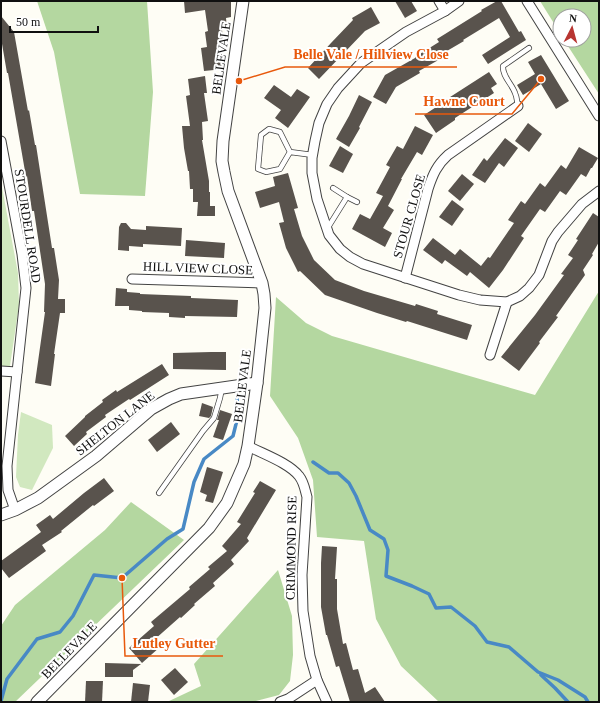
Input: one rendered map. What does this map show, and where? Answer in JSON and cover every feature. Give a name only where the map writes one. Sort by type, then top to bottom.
[{"type":"street","name":"BELLEVALE","points":[[37,702],[209,528],[227,503],[244,464],[257,383],[265,308],[264,294],[262,283],[228,191],[222,160],[223,141],[243,1]]},
{"type":"street","points":[[439,1],[445,11]]},
{"type":"street","points":[[459,1],[445,11],[406,32],[361,62],[338,88],[327,104],[319,123],[315,141],[312,173],[317,199],[329,235],[340,249],[350,257],[363,264],[459,295],[480,300],[507,302],[520,296],[529,288],[539,275],[552,241],[558,232],[582,204],[599,191]]},
{"type":"street","points":[[527,1],[599,116]]},
{"type":"street","name":"STOUR CLOSE","points":[[405,278],[432,175],[440,162],[448,154],[518,106]]},
{"type":"street","name":"STOURDELL ROAD","points":[[1,140],[2,157],[22,254],[26,288],[7,466],[8,490],[16,510]]},
{"type":"street","name":"HILL VIEW CLOSE","points":[[132,279],[262,283]]},
{"type":"street","points":[[490,355],[507,302]]},
{"type":"street","points":[[1,371],[17,372]]},
{"type":"street","name":"SHELTON LANE","points":[[1,515],[16,510],[38,498],[96,456],[151,409],[163,402],[181,394],[257,383]]},
{"type":"street","name":"CRIMMOND RISE","points":[[248,446],[287,466],[299,476],[305,487],[307,497],[302,575],[303,611],[310,656],[317,680],[327,702]]},
{"type":"street","points":[[280,702],[288,699],[317,680]]},
{"type":"lane","points":[[518,106],[515,93],[502,70],[503,66],[529,48]]},
{"type":"lane","points":[[269,129],[280,132],[290,152],[280,169],[266,172],[258,169],[261,135],[269,129]]},
{"type":"lane","points":[[290,152],[313,155]]},
{"type":"lane","points":[[333,188],[357,202]]},
{"type":"lane","points":[[327,229],[347,197]]},
{"type":"lane","points":[[159,493],[214,418],[222,388]]},
{"type":"green space","points":[[37,1],[147,1],[153,92],[145,196],[80,194],[54,52]]},
{"type":"green space","points":[[540,1],[599,1],[599,94],[569,48],[592,48],[592,8],[552,8],[552,20]]},
{"type":"green space","points":[[1,182],[18,273],[19,305],[10,366],[1,366]]},
{"type":"green space","points":[[599,291],[599,702],[439,702],[401,666],[376,619],[364,541],[317,537],[313,480],[298,438],[270,396],[276,297],[306,323],[332,336],[535,395]]},
{"type":"green space","points":[[21,412],[52,425],[53,448],[32,490],[20,487],[16,477],[18,435]]},
{"type":"green space","points":[[131,502],[184,540],[15,702],[1,702],[1,626],[15,605],[105,530]]},
{"type":"green space","points":[[278,570],[292,616],[293,655],[290,681],[279,695],[252,702],[167,702],[201,686],[194,664]]},
{"type":"building","points":[[184,1],[231,1],[231,17],[226,18],[227,29],[222,30],[224,45],[221,45],[224,69],[204,71],[201,48],[207,47],[205,32],[208,31],[205,10],[185,13]]},
{"type":"building","points":[[395,1],[411,1],[417,11],[405,18]]},
{"type":"building","points":[[497,1],[501,1],[519,32],[521,31],[526,40],[488,64],[482,55],[510,37],[499,18],[440,55],[442,58],[419,71],[420,73],[396,87],[386,104],[373,97],[385,75],[415,58],[439,42],[437,39]]},
{"type":"building","points":[[371,7],[380,23],[365,31],[319,79],[308,68],[353,20],[352,18]]},
{"type":"building","points":[[1,16],[14,32],[28,111],[29,110],[36,145],[52,248],[54,248],[59,280],[58,299],[65,299],[65,313],[60,313],[51,386],[35,383],[45,312],[45,284],[34,211],[32,211],[27,176],[26,177],[1,38]]},
{"type":"building","points":[[541,55],[569,101],[556,109],[541,84],[523,95],[517,85],[535,74],[528,62]]},
{"type":"building","points":[[489,72],[497,84],[491,88],[494,93],[455,118],[455,120],[436,133],[424,115]]},
{"type":"building","points":[[205,76],[207,93],[204,93],[208,121],[202,122],[202,140],[209,181],[210,206],[215,206],[215,216],[197,216],[198,202],[193,202],[193,189],[190,189],[189,171],[184,148],[182,126],[190,126],[186,96],[190,95],[188,79]]},
{"type":"building","points":[[274,85],[291,97],[297,89],[310,97],[288,128],[275,118],[281,110],[264,98]]},
{"type":"building","points":[[359,95],[372,102],[349,147],[336,139]]},
{"type":"building","points":[[528,123],[542,134],[529,152],[515,141]]},
{"type":"building","points":[[415,126],[433,135],[422,155],[417,152],[401,179],[388,206],[394,210],[383,228],[392,233],[385,247],[352,229],[360,214],[370,219],[383,196],[376,193],[390,167],[386,165],[397,146],[403,149]]},
{"type":"building","points":[[505,138],[518,148],[504,167],[499,163],[485,183],[472,175],[484,158],[487,161]]},
{"type":"building","points":[[340,146],[353,154],[343,173],[329,166]]},
{"type":"building","points":[[579,147],[598,158],[592,168],[586,177],[581,174],[566,195],[560,191],[545,212],[540,209],[521,236],[524,238],[489,288],[470,272],[467,276],[445,260],[442,264],[423,250],[433,238],[455,255],[460,249],[481,266],[488,257],[490,258],[514,223],[508,220],[521,201],[525,204],[540,183],[545,187],[561,165],[566,169]]},
{"type":"building","points":[[288,173],[298,208],[294,209],[302,236],[314,260],[335,280],[364,291],[438,311],[437,314],[472,325],[467,340],[377,313],[325,295],[300,271],[298,272],[286,248],[279,223],[284,222],[279,202],[260,208],[255,192],[275,186],[273,177]]},
{"type":"building","points":[[462,174],[474,184],[460,201],[448,191]]},
{"type":"building","points":[[452,200],[464,209],[452,226],[439,217]]},
{"type":"building","points":[[593,213],[599,217],[599,242],[592,254],[593,255],[583,270],[585,275],[556,316],[558,317],[519,371],[501,357],[535,315],[564,275],[561,274],[573,258],[568,255],[578,240],[576,239]]},
{"type":"building","points":[[121,223],[126,223],[131,229],[146,230],[146,226],[182,228],[181,246],[143,244],[143,247],[129,246],[129,251],[118,250],[119,227]]},
{"type":"building","points":[[186,240],[225,243],[224,258],[185,256]]},
{"type":"building","points":[[116,288],[127,289],[127,292],[140,294],[238,300],[237,317],[169,317],[169,313],[129,310],[129,306],[115,306]]},
{"type":"building","points":[[226,352],[226,370],[173,369],[173,353]]},
{"type":"building","points":[[162,364],[169,375],[105,415],[106,417],[86,432],[87,434],[74,446],[65,436],[85,416],[103,402],[102,400],[116,390],[117,392]]},
{"type":"building","points":[[202,403],[213,407],[209,418],[199,416]]},
{"type":"building","points":[[220,410],[232,414],[223,440],[213,437],[219,420],[217,420]]},
{"type":"building","points":[[171,422],[180,434],[157,452],[148,440]]},
{"type":"building","points":[[207,467],[223,472],[213,503],[205,501],[207,495],[200,492]]},
{"type":"building","points":[[104,478],[114,491],[94,506],[93,505],[61,531],[62,532],[42,545],[46,551],[9,578],[1,568],[1,561],[41,532],[36,525],[50,515],[53,519]]},
{"type":"building","points":[[260,481],[276,490],[247,538],[249,541],[231,560],[234,564],[213,583],[215,586],[194,604],[195,605],[181,618],[180,617],[154,640],[160,647],[142,663],[129,648],[154,626],[151,622],[190,589],[189,587],[210,569],[208,567],[227,551],[222,546],[241,524],[237,522],[255,493],[253,492]]},
{"type":"building","points":[[322,546],[337,547],[335,579],[337,579],[337,609],[343,644],[346,643],[353,670],[358,669],[365,693],[375,687],[385,702],[350,702],[339,666],[336,667],[326,635],[321,607]]},
{"type":"building","points":[[105,663],[141,664],[133,670],[133,677],[105,677]]},
{"type":"building","points":[[175,668],[188,682],[174,695],[161,680]]},
{"type":"building","points":[[86,681],[103,681],[102,702],[85,702]]},
{"type":"building","points":[[133,683],[150,685],[148,702],[131,702]]},
{"type":"waterway","points":[[1,701],[7,679],[37,639],[60,632],[73,616],[94,575],[122,578],[167,539],[183,529],[194,482],[204,459],[233,436],[238,416],[237,397]]},
{"type":"waterway","points":[[313,462],[329,473],[338,473],[349,483],[370,530],[384,539],[388,550],[386,576],[429,594],[436,608],[451,607],[475,626],[487,642],[509,647],[538,672],[558,680],[585,697],[588,702]]},
{"type":"waterway","points":[[541,675],[568,702]]},
{"type":"place","name":"Hawne Court","points":[[541,79]]},
{"type":"place","name":"Belle Vale / Hillview Close","points":[[239,81]]},
{"type":"place","name":"Lutley Gutter","points":[[122,578]]}]
